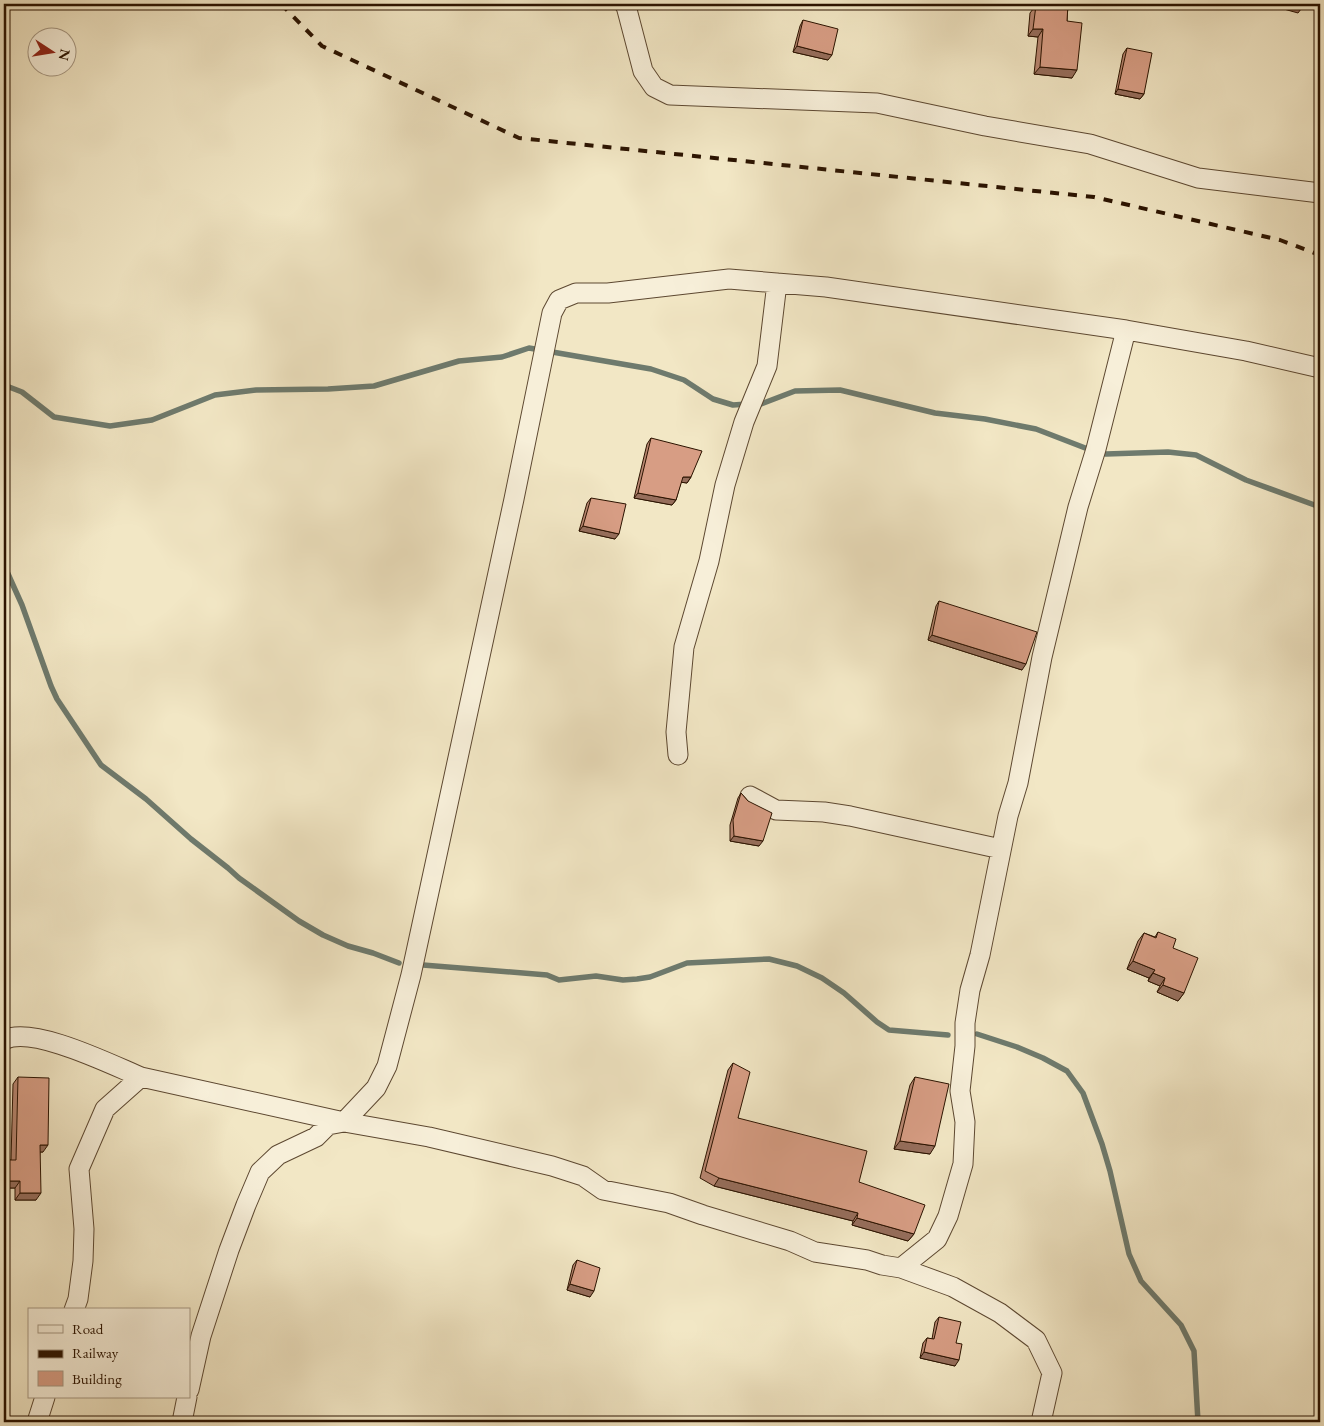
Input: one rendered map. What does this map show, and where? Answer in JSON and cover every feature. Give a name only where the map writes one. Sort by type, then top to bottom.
[{"type":"street","points":[[624,4],[643,72],[654,88],[670,95],[877,103],[985,126],[1090,144],[1198,178],[1320,193]]},
{"type":"street","points":[[190,1386],[201,1336],[229,1250],[260,1172],[278,1155],[316,1137],[328,1125],[344,1122],[376,1088],[387,1066],[411,975],[514,499],[552,312],[560,300],[576,293],[608,293],[729,279],[826,287],[1126,330],[1246,351],[1320,368]]},
{"type":"street","points":[[678,755],[676,732],[684,646],[709,561],[725,485],[744,422],[767,366],[777,284]]},
{"type":"street","points":[[901,1268],[937,1239],[948,1216],[963,1164],[965,1122],[960,1092],[965,1046],[965,1023],[970,990],[980,955],[1008,816],[1018,783],[1042,658],[1078,507],[1096,449],[1126,330]]},
{"type":"street","points":[[750,796],[776,810],[824,812],[850,816],[1001,849]]},
{"type":"street","points":[[4,1040],[9,1037],[23,1036],[53,1042],[141,1077],[344,1122],[429,1137],[552,1166],[583,1176],[603,1190],[670,1203],[790,1241],[815,1252],[867,1260],[901,1268],[953,1287],[1000,1313],[1036,1340],[1052,1373],[1041,1422]]},
{"type":"street","points":[[75,1308],[78,1299],[83,1261],[84,1229],[79,1169],[105,1109],[141,1077]]},
{"type":"street","points":[[38,1422],[45,1398]]},
{"type":"street","points":[[182,1422],[187,1398]]},
{"type":"building","points":[[1046,4],[1068,4],[1067,21],[1082,23],[1077,70],[1040,67],[1043,29],[1033,29],[1036,5],[1046,6]]},
{"type":"building","points":[[803,20],[838,29],[832,55],[797,46]]},
{"type":"building","points":[[1127,48],[1152,53],[1144,94],[1118,89]]},
{"type":"building","points":[[651,438],[702,451],[691,477],[683,477],[676,500],[638,493]]},
{"type":"building","points":[[591,498],[626,504],[619,534],[583,526]]},
{"type":"building","points":[[939,601],[1037,632],[1026,664],[932,635]]},
{"type":"building","points":[[741,793],[748,801],[772,813],[763,841],[734,836],[733,820]]},
{"type":"building","points":[[1158,932],[1176,939],[1173,948],[1198,958],[1184,993],[1163,985],[1165,978],[1153,973],[1155,970],[1133,961],[1144,933],[1156,938]]},
{"type":"building","points":[[733,1063],[750,1072],[738,1118],[867,1151],[859,1182],[925,1205],[914,1234],[857,1218],[858,1213],[719,1178],[705,1171]]},
{"type":"building","points":[[18,1077],[49,1078],[48,1145],[40,1145],[41,1193],[20,1193],[20,1181],[4,1181],[4,1160],[16,1160]]},
{"type":"building","points":[[915,1077],[949,1084],[935,1146],[900,1141]]},
{"type":"building","points":[[577,1260],[600,1268],[594,1291],[570,1284]]},
{"type":"building","points":[[939,1317],[961,1322],[956,1343],[962,1344],[959,1360],[924,1352],[927,1338],[934,1339]]},
{"type":"waterway","points":[[4,385],[22,392],[54,417],[110,426],[152,420],[215,395],[256,390],[374,386],[459,361],[502,357],[529,348],[651,369],[684,380],[713,399],[733,405],[747,404]]},
{"type":"waterway","points":[[756,404],[761,404],[795,391],[840,390],[935,413],[985,419],[1036,429],[1093,451],[1106,454],[1168,452],[1196,455],[1246,480],[1320,507]]},
{"type":"waterway","points":[[4,565],[22,605],[57,699],[101,765],[146,799],[239,878],[299,921],[323,935],[348,946],[399,963]]},
{"type":"waterway","points":[[423,965],[547,975],[559,980],[596,976],[623,980],[650,977],[687,963],[769,959],[797,966],[822,978],[844,993],[889,1030],[948,1035]]},
{"type":"waterway","points":[[977,1034],[1017,1047],[1067,1071],[1083,1093],[1110,1171],[1129,1254],[1141,1281],[1181,1325],[1194,1351],[1198,1422]]},
{"type":"railway","points":[[281,4],[322,46],[519,138],[1094,197],[1280,240],[1320,255]]}]
